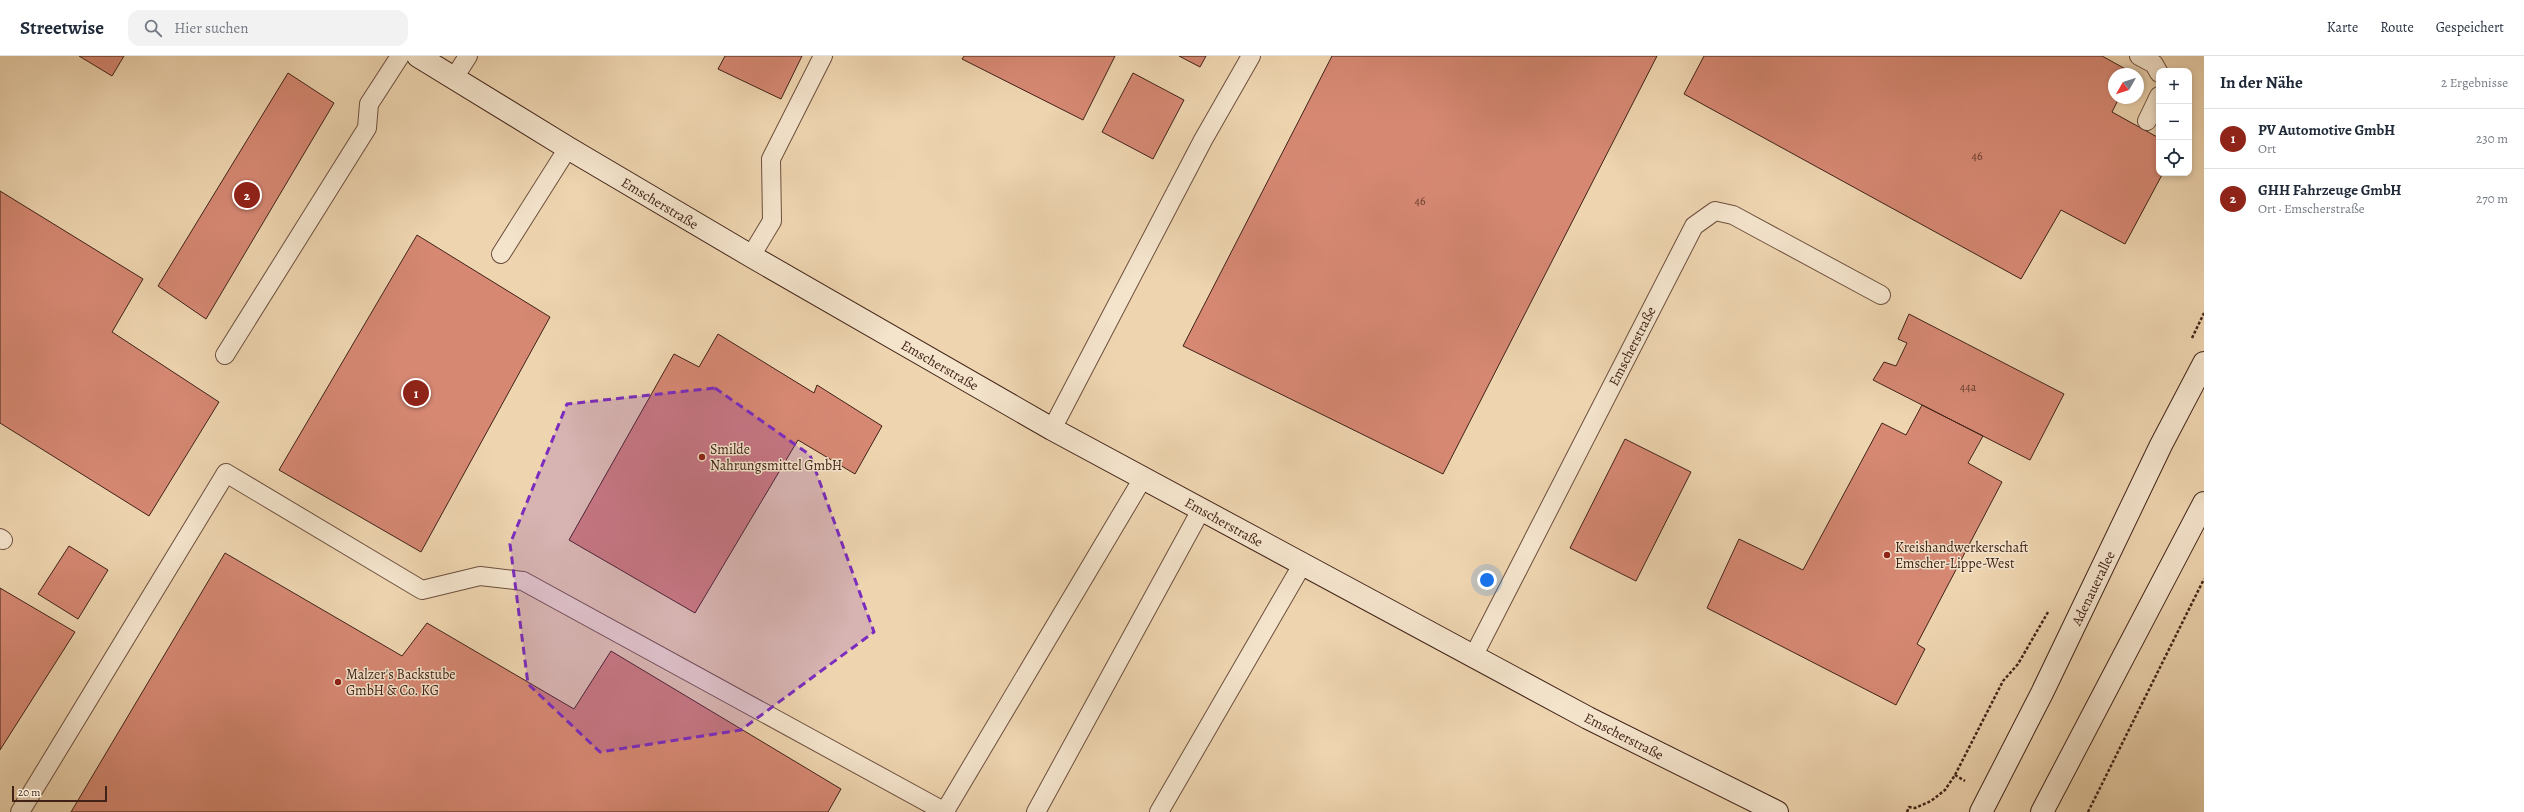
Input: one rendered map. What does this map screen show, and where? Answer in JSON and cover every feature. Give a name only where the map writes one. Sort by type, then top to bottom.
[{"type":"street","name":"Emscherstraße","points":[[418,56],[568,148],[751,256],[1052,429],[1302,565],[1474,655],[1588,718],[1777,812]]},
{"type":"street","name":"Adenauerallee","points":[[1981,812],[2042,693],[2161,445],[2204,363]]},
{"type":"street","points":[[2042,812],[2204,503]]},
{"type":"lane","points":[[225,355],[367,128],[369,104],[400,56]]},
{"type":"lane","points":[[454,78],[468,56]]},
{"type":"lane","points":[[751,256],[772,221],[771,158],[823,56]]},
{"type":"lane","points":[[1052,429],[1203,140],[1251,56]]},
{"type":"lane","points":[[2139,56],[2154,64],[2156,68]]},
{"type":"lane","points":[[2147,121],[2156,102]]},
{"type":"lane","points":[[501,254],[568,148]]},
{"type":"lane","name":"Emscherstraße","points":[[1474,655],[1694,226],[1715,211],[1733,215],[1881,296]]},
{"type":"lane","points":[[20,812],[226,473],[422,590],[480,576],[523,581],[945,811],[1143,478]]},
{"type":"lane","points":[[1036,812],[1201,510]]},
{"type":"lane","points":[[1159,812],[1302,565]]},
{"type":"path","points":[[2188,346],[2204,314]]},
{"type":"path","points":[[2088,812],[2204,579]]},
{"type":"path","points":[[1907,812],[1909,807],[1915,808],[1931,802],[1945,790],[1955,775],[2003,681],[2018,664],[2050,609]]},
{"type":"highlighted area","points":[[715,388],[810,455],[874,632],[741,730],[600,752],[528,684],[510,544],[567,404]]},
{"type":"building","points":[[79,56],[124,56],[112,76]]},
{"type":"building","points":[[725,56],[802,56],[781,99],[718,69]]},
{"type":"building","points":[[964,56],[1115,56],[1083,120],[962,59]]},
{"type":"building","points":[[1179,56],[1206,56],[1200,67]]},
{"type":"building","points":[[1332,56],[1657,56],[1443,474],[1183,346]]},
{"type":"building","points":[[1704,56],[2102,56],[2124,68],[2108,68],[2108,104],[2116,104],[2112,112],[2156,136],[2156,176],[2161,176],[2125,244],[2061,210],[2021,279],[1684,94]]},
{"type":"building","points":[[288,73],[334,103],[206,319],[158,286]]},
{"type":"building","points":[[1133,73],[1184,100],[1153,159],[1102,132]]},
{"type":"building","points":[[0,191],[143,279],[112,332],[219,402],[149,516],[0,423]]},
{"type":"building","points":[[417,235],[550,317],[421,552],[279,470]]},
{"type":"building","points":[[1909,314],[2064,394],[2030,460],[1873,380],[1884,362],[1896,366],[1907,343],[1898,339]]},
{"type":"building","name":"Smilde Nahrungsmittel GmbH","points":[[718,334],[814,393],[817,385],[882,426],[855,474],[798,440],[695,613],[569,540],[674,354],[699,367]]},
{"type":"building","name":"Kreishandwerkerschaft Emscher-Lippe-West","points":[[1922,405],[1983,436],[1968,463],[2002,482],[1917,644],[1925,649],[1896,705],[1707,608],[1739,539],[1803,570],[1882,423],[1906,435]]},
{"type":"building","points":[[1625,439],[1691,472],[1636,581],[1570,548]]},
{"type":"building","points":[[69,546],[108,570],[78,619],[38,594]]},
{"type":"building","name":"Malzer's Backstube GmbH & Co. KG","points":[[225,553],[402,656],[427,623],[574,709],[611,651],[841,789],[828,812],[71,812]]},
{"type":"building","points":[[0,588],[75,632],[0,750]]},
{"type":"place","name":"GHH Fahrzeuge GmbH","points":[[247,195]]},
{"type":"place","name":"PV Automotive GmbH","points":[[416,393]]},
{"type":"place","name":"Smilde Nahrungsmittel GmbH","points":[[702,457]]},
{"type":"place","name":"Kreishandwerkerschaft Emscher-Lippe-West","points":[[1887,555]]},
{"type":"place","name":"Malzer's Backstube GmbH & Co. KG","points":[[338,682]]}]
